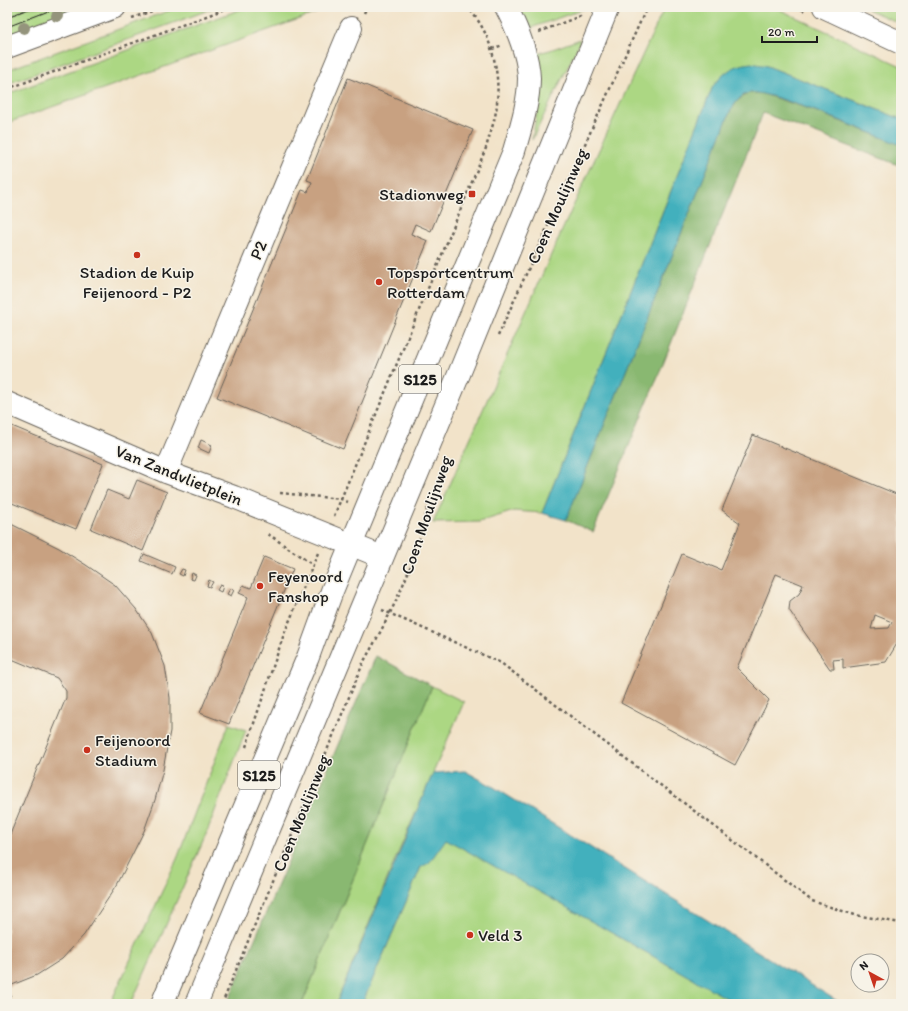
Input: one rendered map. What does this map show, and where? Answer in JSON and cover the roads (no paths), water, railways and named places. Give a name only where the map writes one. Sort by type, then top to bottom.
[{"type":"main road","points":[[7,47],[115,7]]},
{"type":"main road","name":"S125","points":[[162,1004],[308,657],[332,591],[514,151],[526,102],[529,77],[520,39],[506,7]]},
{"type":"main road","points":[[824,7],[901,43]]},
{"type":"main road","name":"Coen Moulijnweg","points":[[196,1004],[382,557],[599,10]]},
{"type":"main road","name":"P2","points":[[166,472],[351,28]]},
{"type":"main road","name":"Van Zandvlietplein","points":[[7,403],[166,472],[382,557]]},
{"type":"water","points":[[751,63],[767,66],[901,119],[901,145],[799,105],[760,93],[746,94],[735,103],[730,112],[566,520],[542,513],[713,86],[729,70]]},
{"type":"water","points":[[465,771],[492,786],[842,1004],[737,1004],[446,839],[429,863],[421,867],[362,1004],[336,1004],[433,773]]},
{"type":"tram line","points":[[7,17],[34,7]]},
{"type":"tram line","points":[[7,27],[59,7]]},
{"type":"place","name":"Stadionweg","points":[[472,194]]},
{"type":"place","name":"Stadion de Kuip Feijenoord - P2","points":[[137,255]]},
{"type":"place","name":"Topsportcentrum Rotterdam","points":[[379,282]]},
{"type":"place","name":"Feyenoord Fanshop","points":[[260,586]]},
{"type":"place","name":"Feijenoord Stadium","points":[[87,750]]},
{"type":"place","name":"Veld 3","points":[[470,935]]}]
